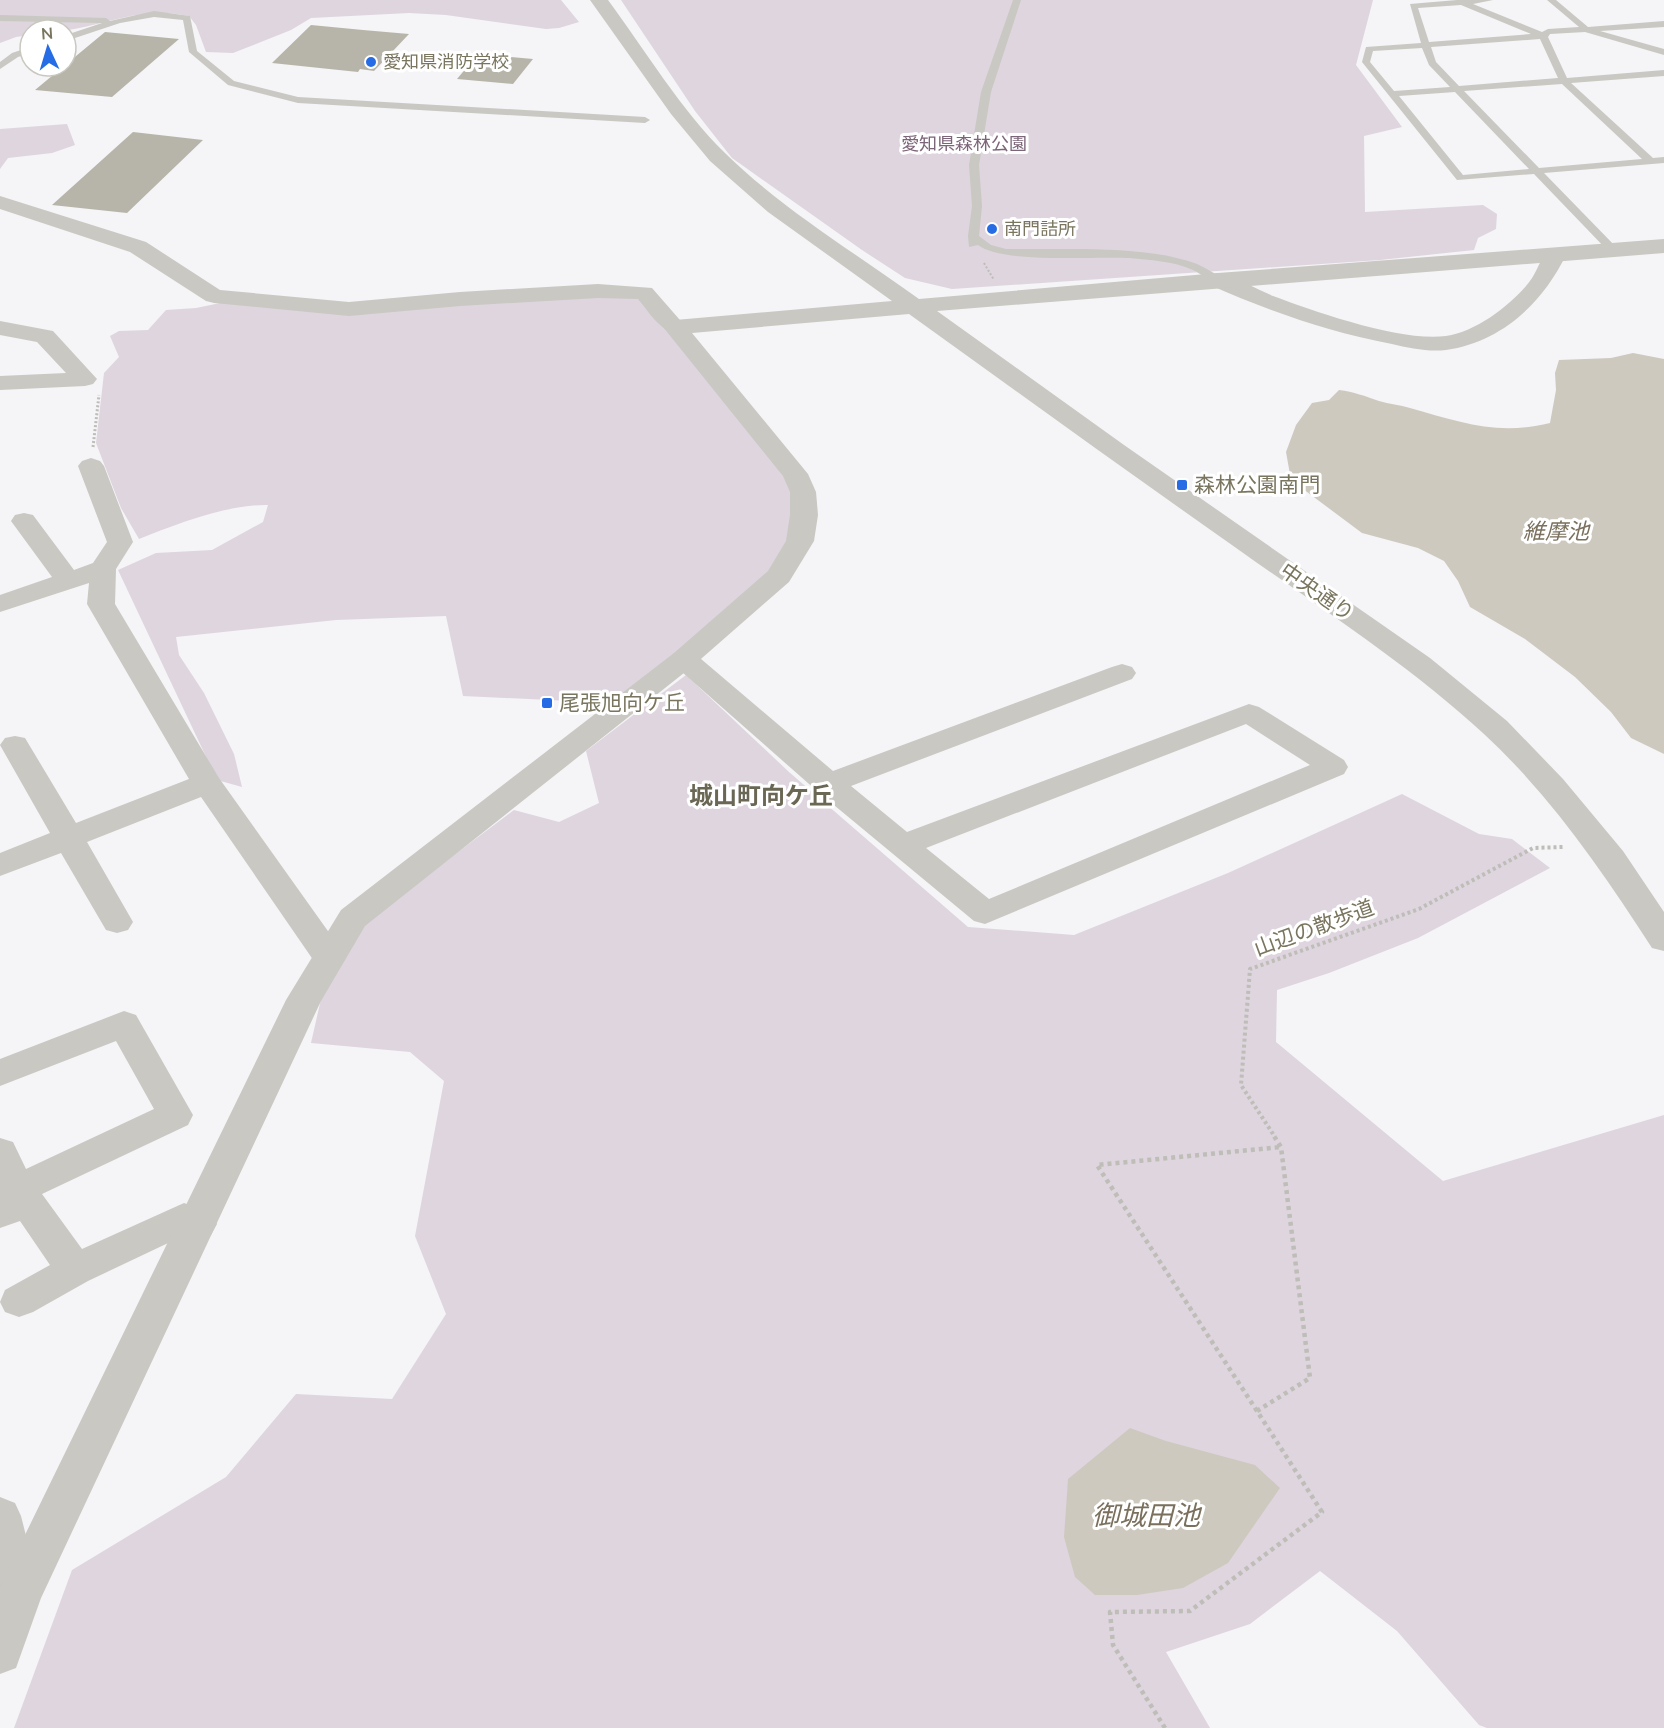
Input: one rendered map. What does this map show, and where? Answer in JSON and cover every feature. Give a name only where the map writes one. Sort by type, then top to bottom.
[{"type":"street","name":"中央通り","points":[[599,0],[678,110],[717,157],[776,207],[912,307],[1420,664],[1496,728],[1552,786],[1611,859],[1664,939]]},
{"type":"street","points":[[0,202],[138,246],[214,296],[349,309],[460,299],[598,291],[644,293],[675,327],[795,474],[803,492],[804,515],[800,541],[779,576],[684,658],[579,743],[353,918],[328,956],[304,1000],[198,1224],[10,1600],[0,1652]]},
{"type":"street","points":[[675,327],[1218,280],[1664,246]]},
{"type":"street","points":[[1218,280],[1271,304],[1342,327],[1408,340],[1445,343],[1471,335],[1493,324],[1525,299],[1542,281],[1555,255]]},
{"type":"street","points":[[0,328],[45,336],[85,379]]},
{"type":"street","points":[[0,383],[85,379]]},
{"type":"street","points":[[91,466],[120,542],[103,569],[101,604],[207,783],[328,956]]},
{"type":"street","points":[[24,521],[69,581]]},
{"type":"street","points":[[0,604],[103,569]]},
{"type":"street","points":[[684,658],[828,784],[902,846],[985,913],[1333,767],[1249,713],[902,846]]},
{"type":"street","points":[[828,784],[1122,673]]},
{"type":"street","points":[[15,745],[117,922]]},
{"type":"street","points":[[0,865],[207,783]]},
{"type":"street","points":[[0,1073],[124,1024],[175,1115],[9,1201]]},
{"type":"street","points":[[0,1152],[9,1201],[75,1270]]},
{"type":"street","points":[[19,1301],[75,1270],[184,1218],[198,1224]]},
{"type":"street","points":[[0,1516],[10,1600]]},
{"type":"lane","points":[[1017,0],[986,92],[974,165],[977,206],[973,241],[1006,252],[1128,255],[1168,259],[1195,267],[1218,280]]},
{"type":"lane","points":[[1489,0],[1413,6],[1432,63],[1613,250]]},
{"type":"lane","points":[[1551,0],[1587,30],[1664,52]]},
{"type":"lane","points":[[1462,2],[1546,34],[1564,81],[1650,161]]},
{"type":"lane","points":[[78,34],[118,21],[154,14],[187,18],[193,52],[231,83],[298,100],[645,120]]},
{"type":"lane","points":[[1546,34],[1570,16]]},
{"type":"lane","points":[[0,18],[118,21]]},
{"type":"lane","points":[[1664,24],[1369,49],[1366,62],[1460,178],[1664,160]]},
{"type":"lane","points":[[0,66],[18,54]]},
{"type":"lane","points":[[1392,94],[1659,73],[1664,82]]},
{"type":"path","points":[[973,241],[1005,298]]},
{"type":"path","points":[[85,379],[101,383],[91,466]]},
{"type":"path","name":"山辺の散歩道","points":[[1257,1411],[1310,1378],[1281,1147],[1241,1085],[1250,969],[1419,909],[1533,848],[1563,847]]},
{"type":"path","points":[[1165,1728],[1113,1645],[1110,1612],[1190,1611],[1322,1512],[1097,1165],[1281,1147]]},
{"type":"green space","points":[[0,0],[561,0],[579,22],[546,29],[446,15],[409,13],[311,18],[291,30],[233,53],[206,52],[196,25],[189,16],[172,13],[142,14],[78,28],[78,18],[18,18],[18,37],[0,43]]},
{"type":"green space","name":"愛知県森林公園","points":[[621,0],[1373,0],[1356,65],[1402,127],[1364,136],[1365,212],[1483,205],[1497,214],[1496,229],[1478,238],[1474,250],[1380,260],[952,289],[905,278],[732,158],[695,111]]},
{"type":"green space","points":[[67,124],[75,145],[52,153],[8,158],[0,169],[0,129]]},
{"type":"green space","points":[[642,295],[792,474],[792,539],[769,572],[677,653],[617,698],[571,701],[463,696],[446,616],[336,620],[176,637],[179,655],[204,693],[234,754],[242,787],[217,780],[118,570],[156,553],[212,550],[263,522],[268,505],[220,511],[139,539],[121,508],[96,443],[104,373],[119,357],[110,336],[119,331],[148,330],[166,310],[196,308],[235,300],[350,310]]},
{"type":"green space","points":[[686,675],[789,772],[968,927],[1074,935],[1228,873],[1402,794],[1479,834],[1512,839],[1550,868],[1418,938],[1329,973],[1277,990],[1276,1042],[1443,1181],[1664,1115],[1664,1728],[1487,1728],[1479,1725],[1397,1631],[1320,1571],[1250,1624],[1166,1652],[1210,1728],[14,1728],[72,1570],[226,1477],[296,1394],[392,1399],[446,1314],[415,1236],[444,1081],[410,1052],[311,1043],[326,977],[366,921],[514,810],[559,822],[599,803],[586,751]]},
{"type":"water","name":"維摩池","points":[[1633,353],[1664,359],[1664,754],[1631,738],[1611,712],[1575,677],[1525,639],[1470,607],[1458,581],[1444,561],[1418,548],[1362,533],[1291,480],[1286,452],[1296,425],[1312,403],[1329,400],[1339,390],[1479,426],[1531,427],[1550,423],[1556,390],[1555,373],[1559,360],[1611,358]]},
{"type":"water","name":"御城田池","points":[[1130,1428],[1166,1441],[1255,1465],[1280,1488],[1228,1563],[1183,1588],[1137,1595],[1095,1595],[1075,1577],[1064,1537],[1068,1479]]},
{"type":"building","points":[[311,25],[409,34],[374,71],[360,69],[358,72],[272,63]]},
{"type":"building","points":[[105,32],[179,39],[112,97],[35,90],[49,78],[78,78],[78,54]]},
{"type":"building","points":[[478,54],[533,59],[513,84],[457,79]]},
{"type":"building","points":[[133,132],[203,140],[127,213],[52,205]]},
{"type":"place","name":"愛知県消防学校","points":[[371,62]]},
{"type":"place","name":"南門詰所","points":[[992,229]]},
{"type":"place","name":"森林公園南門","points":[[1182,485]]},
{"type":"place","name":"尾張旭向ケ丘","points":[[547,703]]},
{"type":"district","name":"城山町向ケ丘","points":[[761,796]]}]
